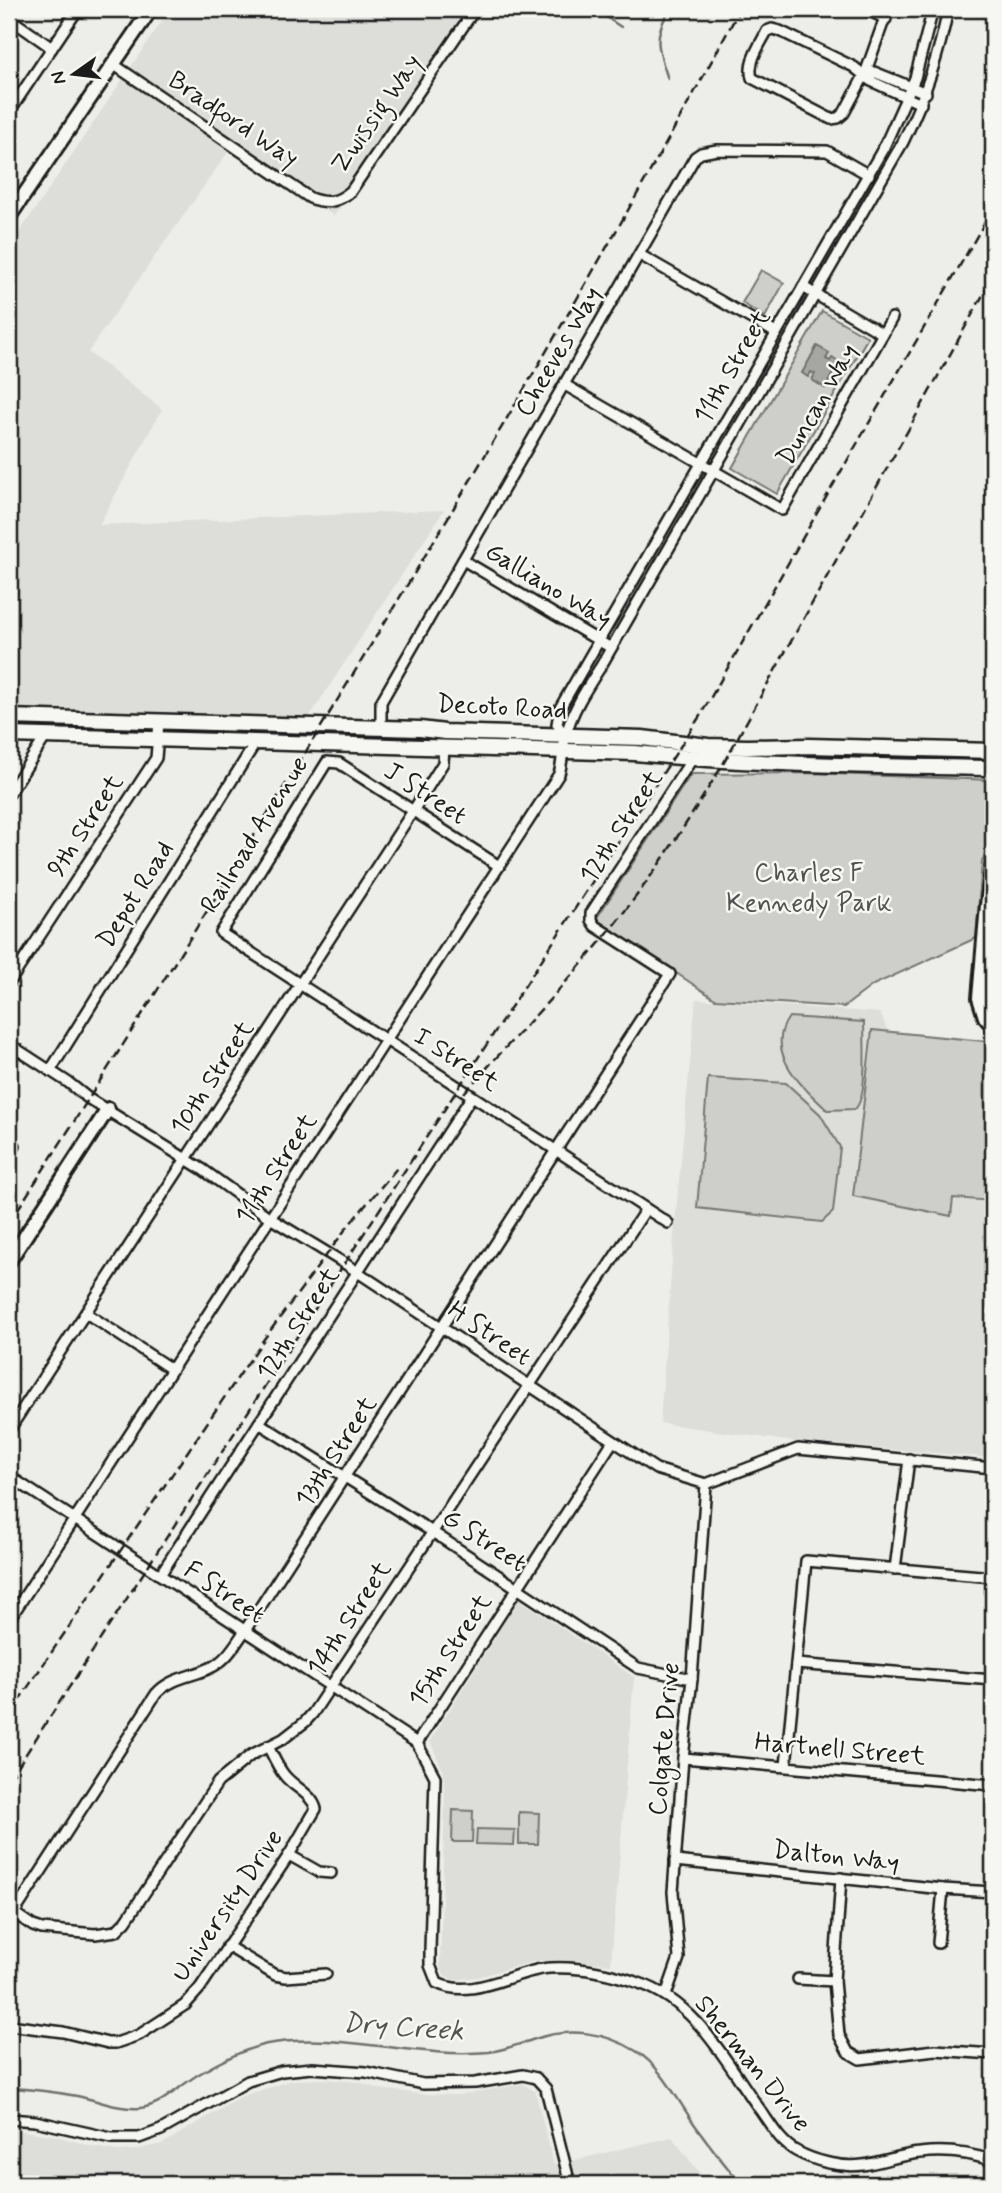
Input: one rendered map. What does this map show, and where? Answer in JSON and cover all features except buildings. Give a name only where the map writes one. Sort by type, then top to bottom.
[{"type":"main road","name":"Decoto Road","points":[[9,717],[381,728],[565,743],[692,759],[993,768]]},
{"type":"main road","name":"Decoto Road","points":[[9,735],[444,747],[642,738],[717,746],[993,751]]},
{"type":"street","points":[[9,112],[78,9]]},
{"type":"street","points":[[9,217],[151,9]]},
{"type":"street","name":"Zwissig Way","points":[[332,202],[351,191],[475,9]]},
{"type":"street","points":[[866,9],[887,14],[865,74],[844,113],[838,118],[831,119],[752,78],[749,71],[767,31],[772,29],[854,67],[865,74],[871,81],[921,104]]},
{"type":"street","name":"11th Street","points":[[565,743],[557,724],[560,708],[869,175],[911,88],[933,9]]},
{"type":"street","name":"11th Street","points":[[9,1620],[559,774],[565,743],[582,695],[817,294],[921,104],[936,63],[948,9]]},
{"type":"street","points":[[9,19],[52,48]]},
{"type":"street","name":"Bradford Way","points":[[113,64],[310,198],[332,202]]},
{"type":"street","points":[[865,74],[874,72],[926,93]]},
{"type":"street","name":"Cheeves Way","points":[[381,728],[381,702],[697,155],[717,150],[827,151],[869,175]]},
{"type":"street","points":[[640,255],[776,333]]},
{"type":"street","name":"Duncan Way","points":[[714,471],[782,510],[883,334],[803,287]]},
{"type":"street","points":[[883,334],[892,318]]},
{"type":"street","points":[[565,385],[714,471]]},
{"type":"street","name":"Galliano Way","points":[[463,560],[611,648]]},
{"type":"street","name":"9th Street","points":[[9,983],[156,758],[159,722]]},
{"type":"street","points":[[9,793],[46,736]]},
{"type":"street","name":"Depot Road","points":[[50,1071],[256,741]]},
{"type":"street","name":"10th Street","points":[[9,1430],[413,811],[443,763],[444,747]]},
{"type":"street","name":"12th Street","points":[[670,974],[595,926],[591,913],[692,759]]},
{"type":"street","name":"J Street","points":[[327,762],[339,763],[499,866]]},
{"type":"street","name":"Railroad Avenue","points":[[221,933],[327,762]]},
{"type":"street","points":[[993,862],[979,998],[982,1010],[993,1026]]},
{"type":"street","name":"I Street","points":[[221,933],[668,1223]]},
{"type":"street","name":"13th Street","points":[[11,1917],[156,1694],[169,1683],[211,1668],[228,1655],[346,1478],[670,974]]},
{"type":"street","name":"H Street","points":[[9,1044],[89,1099],[185,1158],[270,1218],[358,1272],[656,1469],[706,1484]]},
{"type":"street","name":"12th Street","points":[[160,1575],[472,1096]]},
{"type":"street","points":[[9,1261],[108,1109]]},
{"type":"street","points":[[9,1156],[15,1146]]},
{"type":"street","name":"14th Street","points":[[11,1917],[42,1929],[95,1934],[116,1931],[126,1921],[218,1782],[251,1755],[282,1739],[305,1722],[646,1209]]},
{"type":"street","points":[[86,1313],[171,1369]]},
{"type":"street","name":"G Street","points":[[259,1423],[432,1531],[638,1668],[692,1679]]},
{"type":"street","name":"15th Street","points":[[416,1743],[613,1441]]},
{"type":"street","points":[[706,1484],[798,1449],[993,1468]]},
{"type":"street","points":[[895,1569],[908,1459]]},
{"type":"street","name":"F Street","points":[[9,1476],[416,1743]]},
{"type":"street","name":"Colgate Drive","points":[[666,1995],[679,1958],[673,1892],[706,1484]]},
{"type":"street","points":[[786,1766],[806,1561],[993,1577]]},
{"type":"street","points":[[796,1664],[993,1680]]},
{"type":"street","name":"Sherman Drive","points":[[416,1743],[435,1777],[430,1965],[437,1983],[448,1988],[477,1987],[549,1968],[596,1970],[642,1984],[666,1995],[697,2023],[716,2045],[779,2137],[795,2150],[820,2161],[844,2165],[862,2165],[933,2152],[954,2152],[993,2161]]},
{"type":"street","name":"University Drive","points":[[9,2025],[116,2043],[139,2035],[186,2005],[289,1855],[316,1809],[312,1799],[292,1785],[282,1773],[268,1746]]},
{"type":"street","name":"Hartnell Street","points":[[683,1758],[993,1785]]},
{"type":"street","points":[[289,1855],[320,1872],[331,1873]]},
{"type":"street","name":"Dalton Way","points":[[675,1861],[993,1892]]},
{"type":"street","points":[[841,1878],[834,1981],[839,2035],[848,2052],[860,2059],[935,2050],[993,2054]]},
{"type":"street","points":[[938,1943],[943,1889]]},
{"type":"street","points":[[228,1946],[275,1975],[286,1977],[326,1974]]},
{"type":"street","points":[[798,1979],[834,1981]]},
{"type":"street","points":[[9,2119],[35,2120],[111,2138],[139,2138],[162,2130],[248,2081],[282,2071],[312,2068],[366,2072],[423,2084],[475,2083],[523,2075],[536,2078],[546,2090],[570,2184]]},
{"type":"shaded area","points":[[170,9],[480,9],[334,216],[230,149],[88,352],[162,409],[99,525],[444,510],[306,722],[9,714],[9,248]]},
{"type":"shaded area","points":[[817,346],[829,353],[826,359],[830,361],[832,358],[839,362],[825,388],[812,380],[815,374],[811,372],[808,377],[802,373]]},
{"type":"shaded area","points":[[696,999],[880,1013],[888,1031],[993,1040],[993,1458],[788,1441],[660,1423]]},
{"type":"shaded area","points":[[519,1599],[634,1677],[611,1964],[536,1961],[477,1977],[453,1980],[444,1975],[440,1966],[445,1796],[443,1771],[430,1741]]},
{"type":"shaded area","points":[[293,2080],[359,2082],[379,2089],[459,2095],[522,2084],[535,2091],[554,2165],[672,2137],[708,2184],[9,2184],[9,2129],[57,2136],[117,2151],[134,2150],[162,2144],[242,2096]]},
{"type":"green space","points":[[761,270],[784,283],[765,317],[742,303]]},
{"type":"green space","points":[[822,311],[868,337],[777,494],[732,468]]},
{"type":"green space","name":"Charles F Kennedy Park","points":[[808,773],[993,780],[993,835],[982,862],[976,938],[873,985],[844,1007],[715,999],[596,919],[691,774]]},
{"type":"green space","points":[[789,1017],[864,1022],[864,1082],[855,1109],[827,1110],[789,1068],[781,1043],[782,1030]]},
{"type":"green space","points":[[872,1030],[993,1042],[993,1201],[953,1198],[951,1216],[853,1196]]},
{"type":"green space","points":[[708,1078],[786,1083],[820,1114],[840,1147],[833,1212],[822,1222],[697,1208]]},
{"type":"green space","points":[[453,1810],[473,1811],[472,1842],[452,1842]]},
{"type":"green space","points":[[519,1812],[539,1813],[538,1844],[519,1844]]},
{"type":"green space","points":[[477,1829],[515,1830],[514,1845],[476,1844]]},
{"type":"waterway","points":[[594,9],[621,27]]},
{"type":"waterway","points":[[668,79],[658,43],[664,19],[670,9]]},
{"type":"waterway","name":"Dry Creek","points":[[9,2088],[60,2093],[116,2106],[140,2108],[156,2103],[223,2061],[267,2044],[322,2041],[461,2053],[495,2051],[548,2035],[587,2033],[612,2039],[646,2058],[669,2085],[701,2133],[741,2184]]},
{"type":"railway","points":[[9,1223],[185,946],[415,573],[608,246],[740,9]]},
{"type":"railway","points":[[9,1780],[700,716],[993,208]]},
{"type":"railway","points":[[464,1093],[605,936],[687,822],[722,766],[993,277]]},
{"type":"railway","points":[[9,1715],[264,1339],[348,1226],[397,1168]]}]
